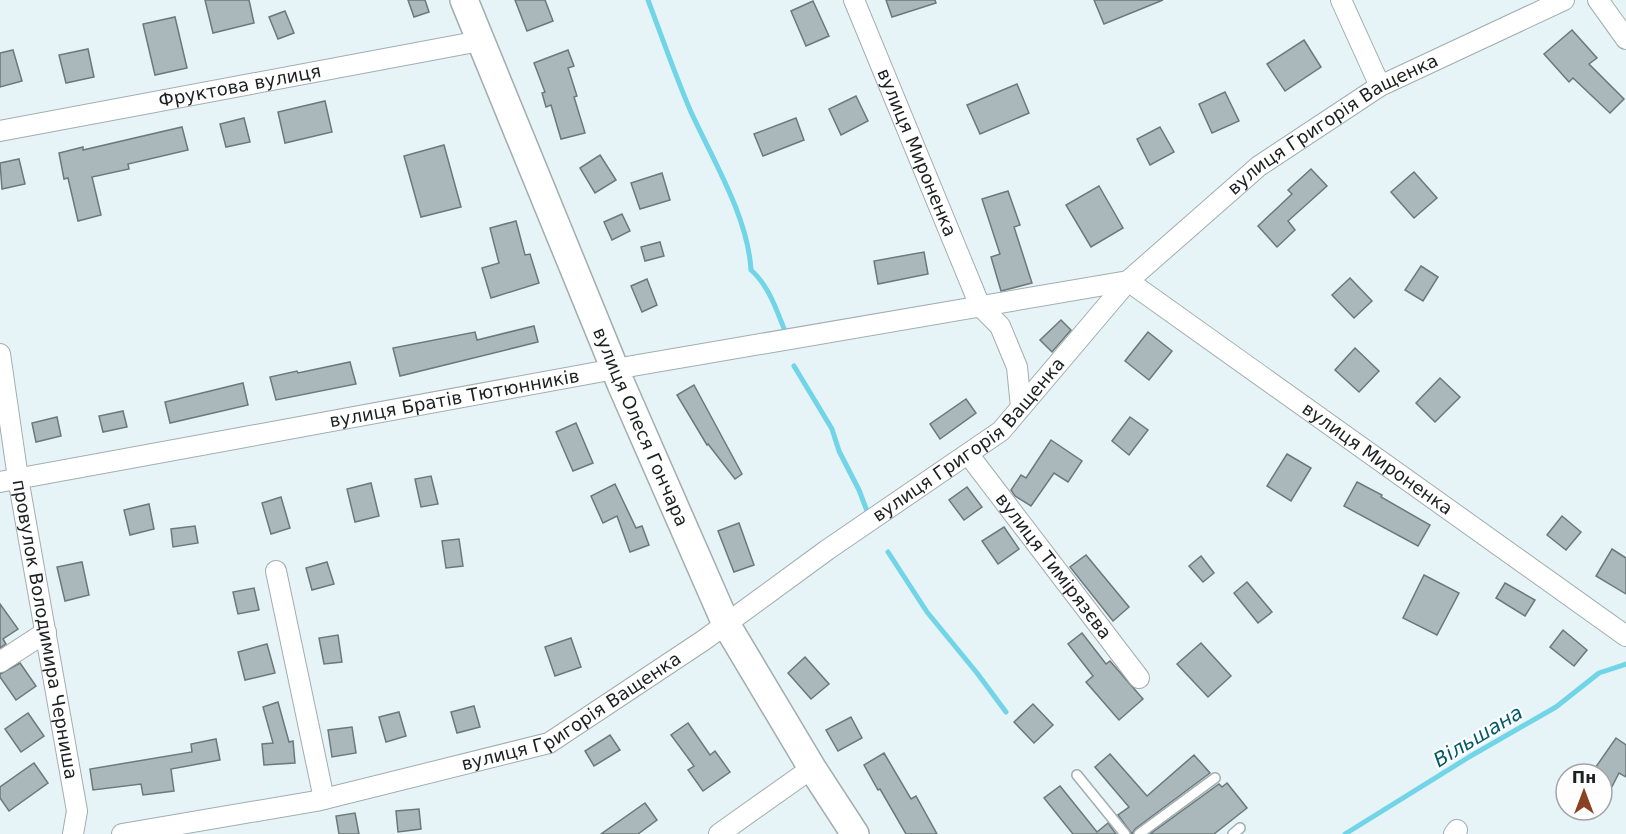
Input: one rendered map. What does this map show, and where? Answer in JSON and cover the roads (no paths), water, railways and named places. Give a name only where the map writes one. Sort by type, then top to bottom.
[{"type":"main road","name":"вулиця Олеся Гончара","points":[[464,0],[615,369],[726,624],[812,768],[855,834]]},
{"type":"street","name":"вулиця Мироненка","points":[[854,0],[980,306]]},
{"type":"street","points":[[1341,0],[1380,86]]},
{"type":"street","name":"вулиця Григорія Ващенка","points":[[122,834],[324,799],[549,742],[726,624],[827,550],[1001,431],[1128,281],[1259,166],[1380,86],[1564,0]]},
{"type":"street","points":[[1598,0],[1626,39]]},
{"type":"street","name":"Фруктова вулиця","points":[[0,131],[480,41]]},
{"type":"street","name":"вулиця Мироненка","points":[[1128,281],[1626,636]]},
{"type":"street","name":"вулиця Братів Тютюнників","points":[[9,480],[615,369],[1128,281]]},
{"type":"street","points":[[980,306],[1000,326],[1017,367],[1021,407]]},
{"type":"street","name":"провулок Володимира Черниша","points":[[0,354],[9,480],[46,632],[77,811],[73,834]]},
{"type":"street","name":"вулиця Тимірязєва","points":[[968,454],[1138,678]]},
{"type":"street","points":[[276,571],[324,799]]},
{"type":"street","points":[[0,662],[46,632]]},
{"type":"street","points":[[718,834],[812,768]]},
{"type":"lane","points":[[1077,775],[1125,834]]},
{"type":"lane","points":[[1138,834],[1215,777]]},
{"type":"waterway","points":[[648,0],[691,112],[736,209],[748,250],[751,270],[767,291],[785,331]]},
{"type":"waterway","points":[[794,366],[832,429],[839,451],[867,511]]},
{"type":"waterway","points":[[888,552],[927,612],[1006,712]]},
{"type":"waterway","name":"Вільшана","points":[[1345,834],[1469,757],[1556,707],[1599,673],[1626,664]]}]
